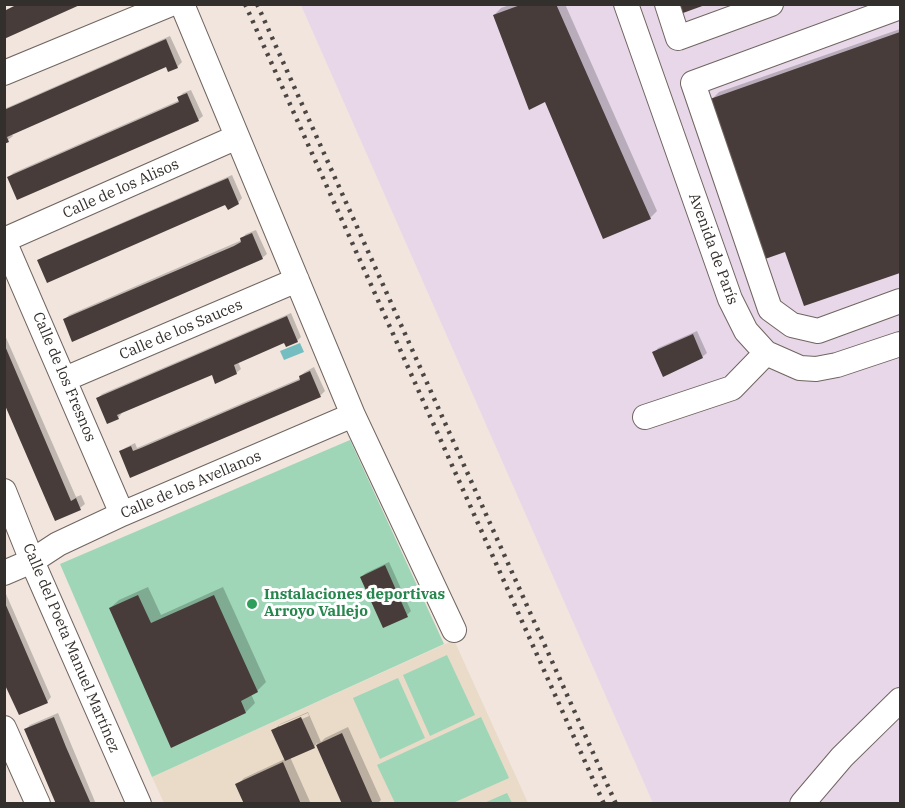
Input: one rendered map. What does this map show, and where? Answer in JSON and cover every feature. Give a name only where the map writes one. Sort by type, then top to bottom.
[{"type":"street","points":[[4,73],[171,4]]},
{"type":"street","points":[[182,4],[353,415],[454,630]]},
{"type":"street","name":"Avenida de París","points":[[626,4],[730,299],[746,331],[766,353],[800,368],[816,369],[837,365],[900,344]]},
{"type":"street","points":[[667,4],[678,38],[771,4]]},
{"type":"street","points":[[900,7],[693,82],[771,309],[792,325],[818,331],[900,302]]},
{"type":"street","name":"Calle de los Alisos","points":[[4,241],[237,137]]},
{"type":"street","name":"Calle de los Fresnos","points":[[4,241],[122,514]]},
{"type":"street","name":"Calle de los Sauces","points":[[64,379],[297,280]]},
{"type":"street","points":[[645,417],[732,388],[766,353]]},
{"type":"street","name":"Calle de los Avellanos","points":[[4,573],[122,514],[353,415]]},
{"type":"street","name":"Calle del Poeta Manuel Martínez","points":[[4,491],[32,561],[139,804]]},
{"type":"street","points":[[802,804],[842,757],[900,700]]},
{"type":"street","points":[[4,728],[39,804]]},
{"type":"shaded area","points":[[301,5],[900,5],[900,803],[653,803]]},
{"type":"shaded area","points":[[454,640],[528,803],[164,803],[152,777]]},
{"type":"green space","name":"Instalaciones deportivas Arroyo Vallejo","points":[[350,440],[444,644],[152,777],[60,564]]},
{"type":"green space","points":[[447,655],[475,715],[430,736],[403,675]]},
{"type":"green space","points":[[398,678],[425,738],[380,759],[353,698]]},
{"type":"green space","points":[[481,717],[509,778],[453,803],[395,803],[377,765]]},
{"type":"green space","points":[[507,793],[512,803],[484,803]]},
{"type":"water","points":[[300,343],[304,352],[284,360],[280,351]]},
{"type":"building","points":[[18,4],[82,4],[4,39],[4,11]]},
{"type":"building","points":[[523,4],[556,4],[651,219],[603,239],[545,102],[529,110],[493,15]]},
{"type":"building","points":[[680,5],[705,5],[683,13]]},
{"type":"building","points":[[900,32],[900,273],[804,306],[785,252],[765,259],[710,99]]},
{"type":"building","points":[[166,39],[178,68],[168,72],[166,67],[7,137],[9,142],[4,144],[4,110]]},
{"type":"building","points":[[187,93],[199,121],[17,200],[7,177],[179,102],[177,97]]},
{"type":"building","points":[[228,178],[239,204],[228,210],[225,205],[47,283],[37,260]]},
{"type":"building","points":[[252,233],[263,259],[72,342],[63,319],[234,246],[241,242],[240,238]]},
{"type":"building","points":[[287,316],[298,342],[286,347],[284,343],[234,365],[237,374],[215,384],[212,375],[117,415],[119,419],[107,424],[96,398]]},
{"type":"building","points":[[693,334],[703,358],[663,377],[652,352]]},
{"type":"building","points":[[5,346],[71,501],[76,498],[81,510],[55,521],[4,403]]},
{"type":"building","points":[[310,371],[321,397],[130,478],[119,451],[131,446],[133,451],[141,448],[300,380],[299,376]]},
{"type":"building","points":[[385,565],[408,617],[383,628],[360,577]]},
{"type":"building","points":[[138,595],[151,623],[214,595],[258,692],[241,701],[246,713],[171,748],[109,608]]},
{"type":"building","points":[[5,603],[48,703],[19,715],[4,683]]},
{"type":"building","points":[[54,717],[91,804],[56,804],[24,729]]},
{"type":"building","points":[[301,717],[315,748],[285,761],[271,730]]},
{"type":"building","points":[[342,733],[373,804],[342,804],[316,745]]},
{"type":"building","points":[[283,762],[301,804],[244,804],[235,784]]},
{"type":"railway","points":[[245,4],[604,804]]},
{"type":"railway","points":[[257,4],[616,804]]},
{"type":"place","name":"Instalaciones deportivas Arroyo Vallejo","points":[[252,604]]}]
